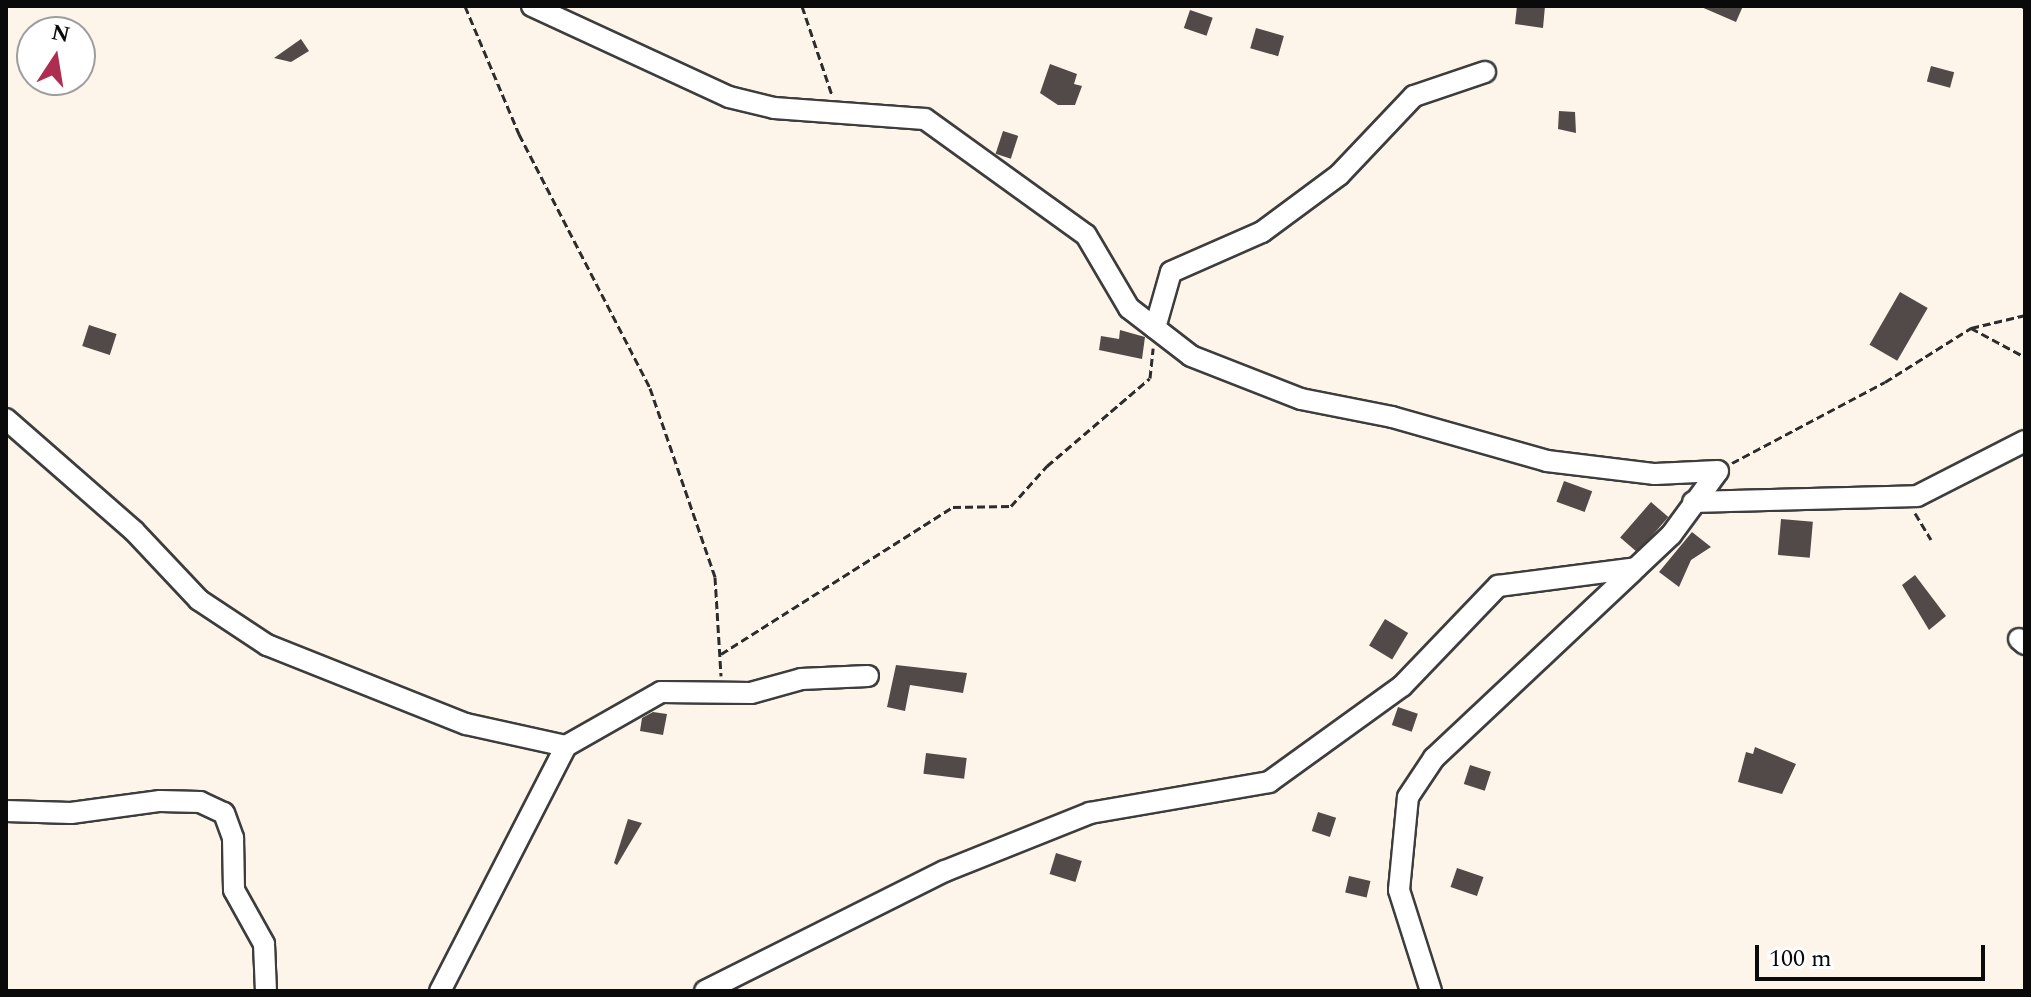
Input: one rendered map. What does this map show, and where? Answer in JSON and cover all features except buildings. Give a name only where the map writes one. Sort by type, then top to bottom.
[{"type":"street","points":[[532,6],[729,97],[774,108],[838,110],[925,119],[1016,181],[1086,235],[1129,308],[1191,356],[1301,399],[1547,461],[1655,474],[1718,471]]},
{"type":"street","points":[[1155,328],[1171,272],[1262,232],[1339,175],[1414,96],[1485,72]]},
{"type":"street","points":[[6,419],[134,531],[199,600],[267,645],[466,724],[566,746]]},
{"type":"street","points":[[1693,502],[1917,496],[2025,441]]},
{"type":"street","points":[[1431,991],[1399,890],[1408,797],[1434,758],[1671,535],[1718,471]]},
{"type":"street","points":[[705,991],[945,871],[1090,813],[1269,782],[1402,686],[1498,586],[1636,568]]},
{"type":"street","points":[[440,991],[566,746],[661,692],[751,693],[801,679],[868,676]]},
{"type":"street","points":[[6,811],[71,813],[160,801],[200,802],[224,813],[233,838],[234,890],[264,944],[266,991]]},
{"type":"path","points":[[465,6],[519,134],[650,388],[715,577],[721,654],[720,693]]},
{"type":"path","points":[[802,6],[838,110]]},
{"type":"path","points":[[1718,471],[1885,382],[1971,328],[2025,315]]},
{"type":"path","points":[[721,654],[953,507],[1011,506],[1047,466],[1150,378],[1155,328]]},
{"type":"path","points":[[1971,328],[2025,357]]},
{"type":"path","points":[[1906,496],[1931,540]]}]
